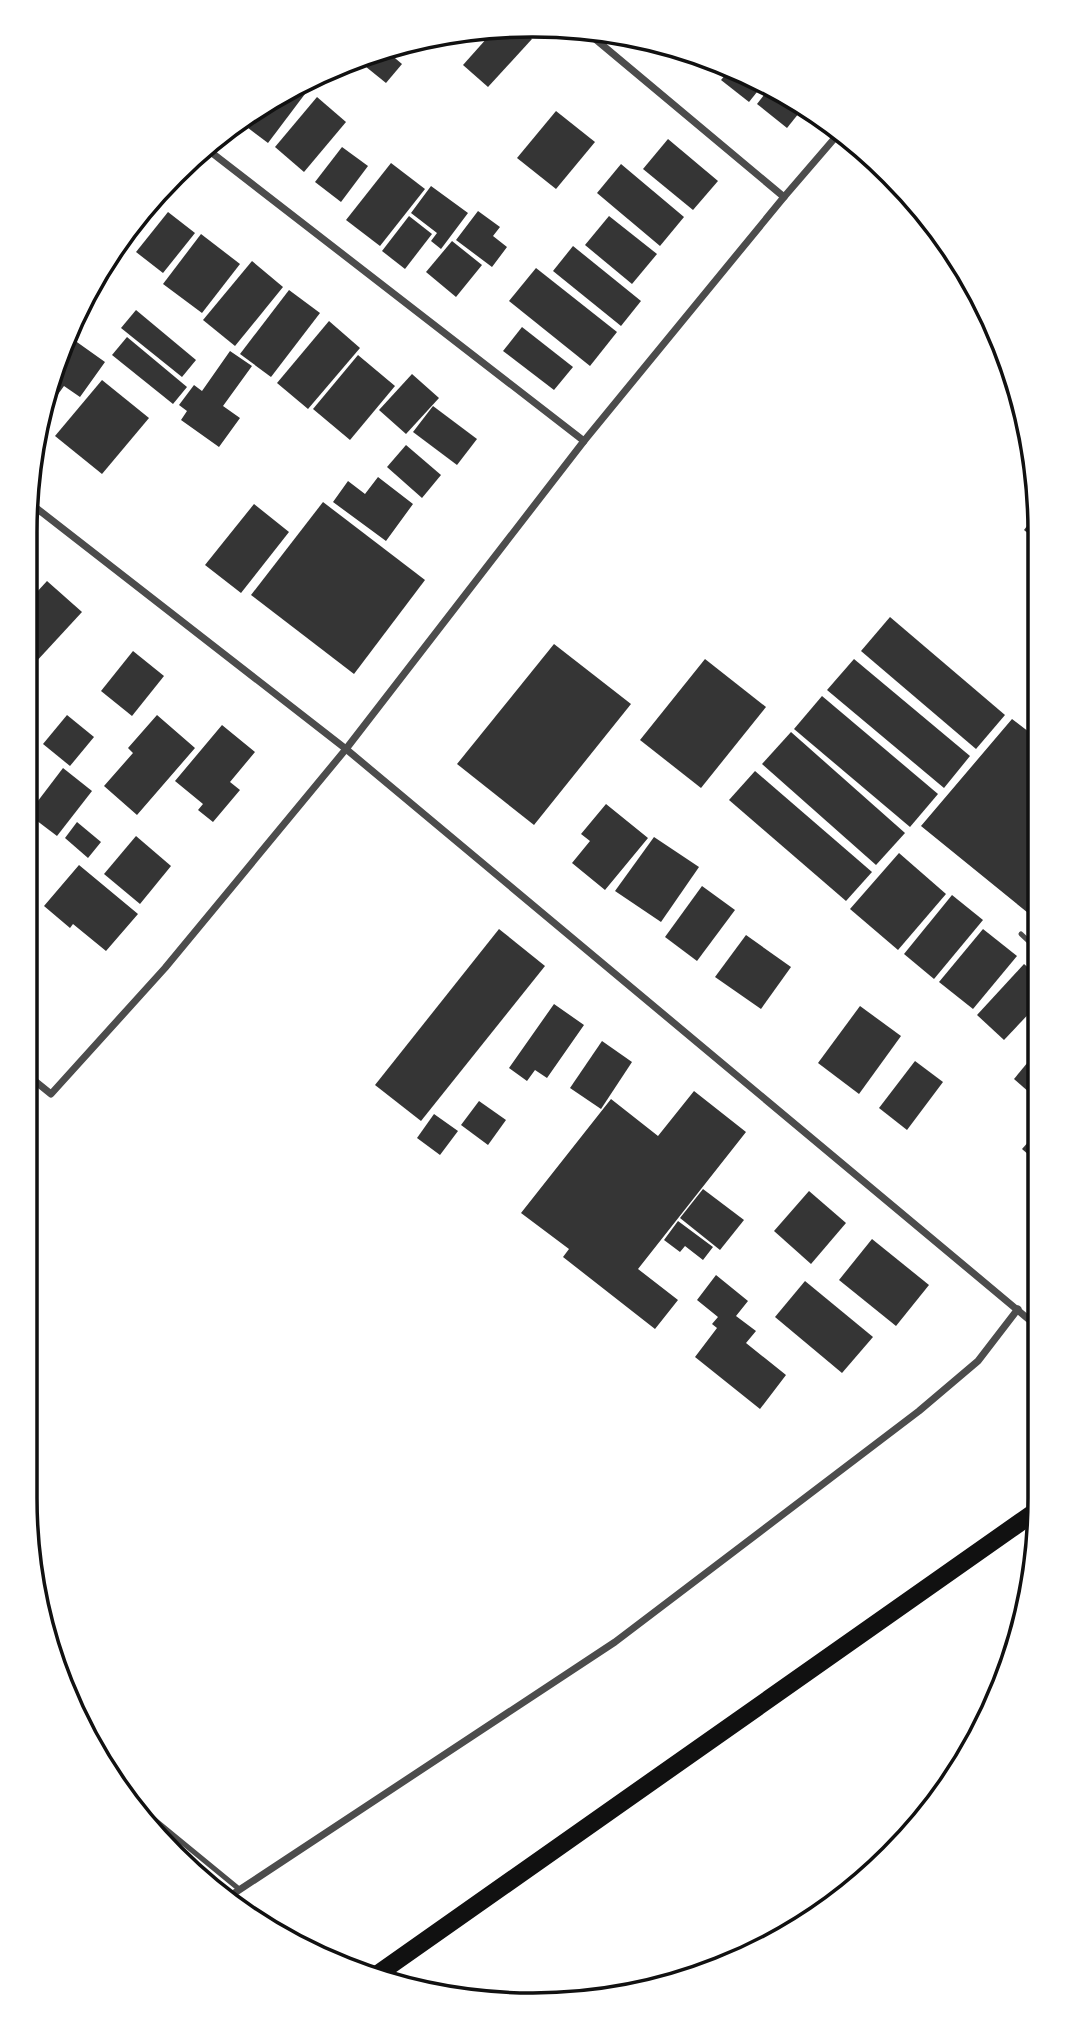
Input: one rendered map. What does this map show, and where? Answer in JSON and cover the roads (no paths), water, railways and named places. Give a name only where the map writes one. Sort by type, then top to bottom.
[{"type":"main road","points":[[383,1970],[1027,1517]]},
{"type":"street","points":[[598,41],[784,197]]},
{"type":"street","points":[[37,1083],[51,1094],[165,968],[346,749],[584,441],[834,139]]},
{"type":"street","points":[[213,154],[584,441]]},
{"type":"street","points":[[38,511],[346,749],[1028,1318]]},
{"type":"street","points":[[234,1893],[615,1642],[919,1411],[978,1361],[1018,1309]]},
{"type":"lane","points":[[1021,934],[1028,941]]},
{"type":"lane","points":[[161,1825],[239,1889]]}]
